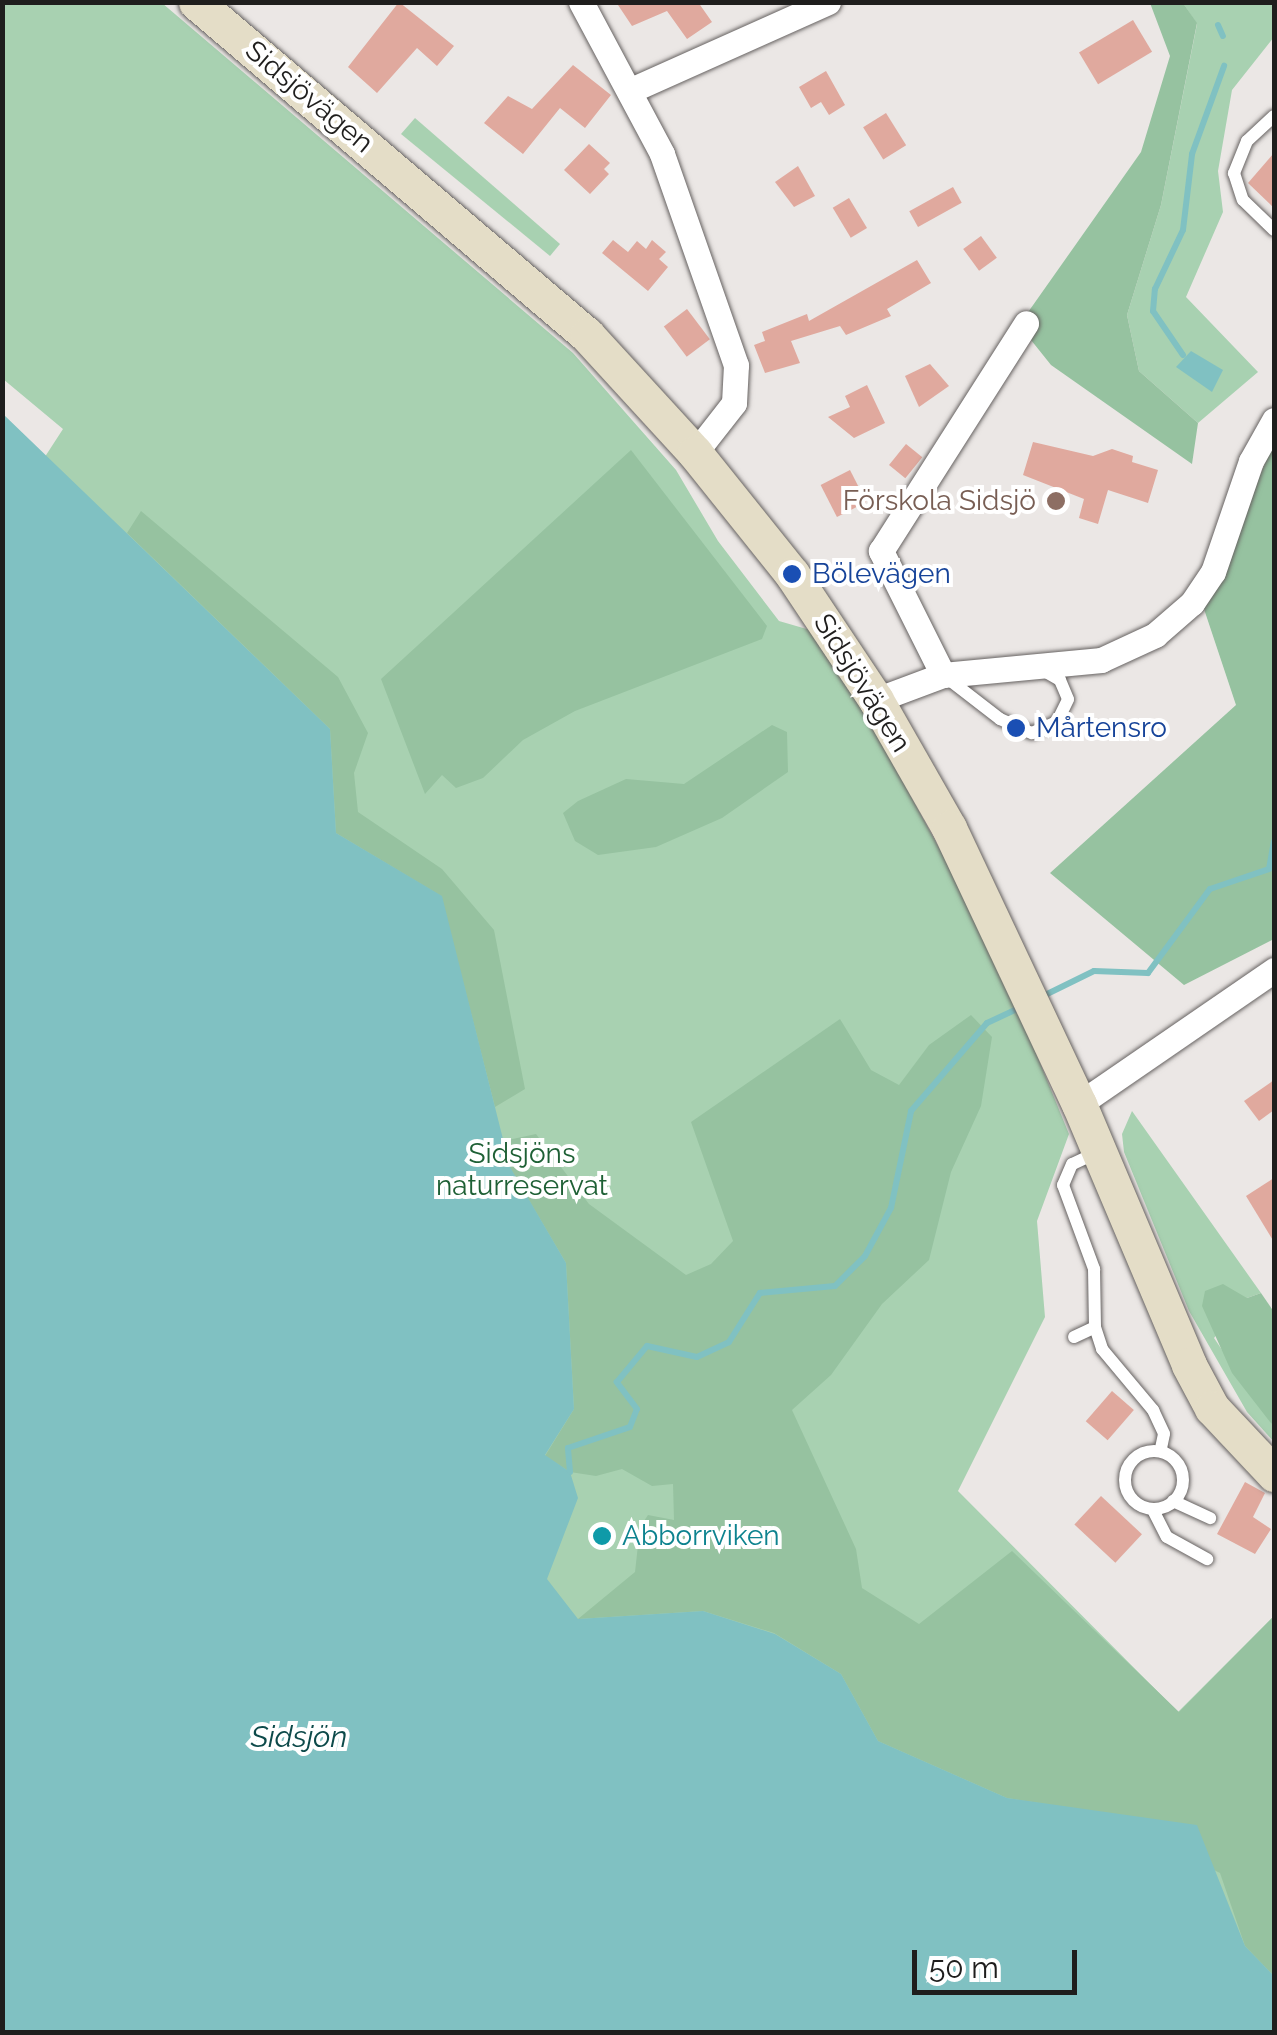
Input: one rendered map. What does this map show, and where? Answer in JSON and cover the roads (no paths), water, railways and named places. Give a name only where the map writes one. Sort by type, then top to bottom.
[{"type":"main road","name":"Sidsjövägen","points":[[215,9],[526,278],[694,453],[792,574],[876,700],[994,922],[1079,1104],[1212,1408],[1274,1474]]},
{"type":"street","points":[[582,2],[662,154],[736,365],[734,402],[694,453]]},
{"type":"street","points":[[628,92],[828,2]]},
{"type":"street","points":[[943,676],[881,551],[1026,323]]},
{"type":"street","points":[[876,700],[943,676],[1100,660],[1134,647],[1184,610],[1219,560],[1251,461],[1274,420]]},
{"type":"street","points":[[1079,1104],[1274,970]]},
{"type":"lane","points":[[1274,116],[1247,141],[1234,173],[1242,200],[1274,230]]},
{"type":"lane","points":[[943,676],[1000,718],[1032,733],[1056,722],[1068,699],[1060,680],[1039,667]]},
{"type":"lane","points":[[1098,1152],[1072,1164],[1063,1185],[1094,1269],[1094,1328],[1102,1349],[1154,1410],[1164,1434],[1161,1448]]},
{"type":"lane","points":[[1074,1336],[1094,1328]]},
{"type":"lane","points":[[1153,1510],[1173,1500],[1181,1471],[1161,1448]]},
{"type":"lane","points":[[1161,1448],[1147,1450],[1125,1473],[1132,1500],[1153,1510],[1167,1537],[1207,1559]]},
{"type":"lane","points":[[1173,1500],[1210,1518]]},
{"type":"water","points":[[1191,351],[1223,370],[1212,392],[1176,367]]},
{"type":"water","name":"Sidsjön","points":[[3,414],[330,729],[336,833],[442,896],[510,1167],[566,1263],[574,1409],[545,1455],[570,1472],[578,1498],[547,1579],[578,1619],[703,1611],[775,1634],[841,1674],[878,1741],[1007,1798],[1197,1825],[1245,1946],[1274,1976],[1274,2032],[3,2032]]},
{"type":"waterway","points":[[1218,25],[1223,36]]},
{"type":"waterway","points":[[1183,355],[1153,311],[1155,289],[1183,230],[1192,154],[1224,66]]},
{"type":"waterway","points":[[1041,997],[1094,971],[1148,973],[1210,889],[1269,869],[1274,841]]},
{"type":"waterway","points":[[570,1472],[568,1448],[630,1427],[637,1409],[617,1382],[647,1346],[697,1357],[729,1342],[760,1293],[835,1286],[865,1256],[891,1208],[911,1111],[987,1023],[1021,1007]]},
{"type":"place","name":"Förskola Sidsjö","points":[[1056,501]]},
{"type":"place","name":"Bölevägen","points":[[792,574]]},
{"type":"place","name":"Mårtensro","points":[[1016,728]]},
{"type":"place","name":"Abborrviken","points":[[602,1536]]},
{"type":"park label","name":"Sidsjöns naturreservat","points":[[522,1170]]}]
